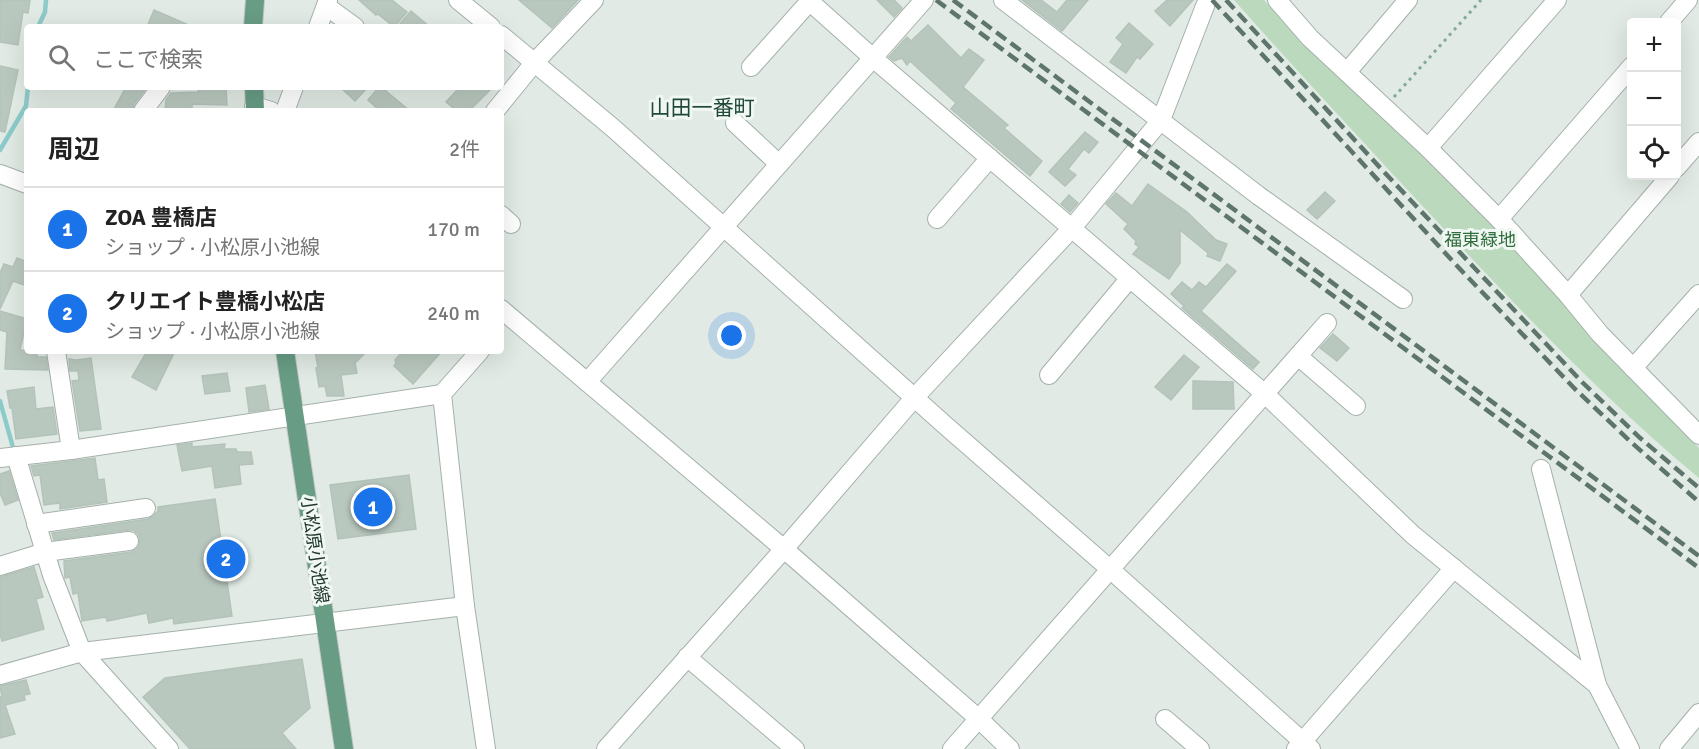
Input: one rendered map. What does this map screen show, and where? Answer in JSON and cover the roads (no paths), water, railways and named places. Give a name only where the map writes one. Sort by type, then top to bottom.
[{"type":"main road","points":[[253,24],[255,0]]},
{"type":"main road","points":[[255,90],[260,108]]},
{"type":"main road","name":"小松原小池線","points":[[285,354],[345,749]]},
{"type":"street","points":[[458,0],[487,24]]},
{"type":"street","points":[[497,108],[534,63],[594,0]]},
{"type":"street","points":[[587,382],[924,0]]},
{"type":"street","points":[[1003,0],[1259,196],[1404,299]]},
{"type":"street","points":[[1277,0],[1310,38],[1428,148],[1499,219],[1600,334],[1699,435]]},
{"type":"street","points":[[1347,72],[1408,0]]},
{"type":"street","points":[[1428,148],[1557,0]]},
{"type":"street","points":[[1672,18],[1688,0],[1699,12]]},
{"type":"street","points":[[751,67],[809,1],[1265,394],[1413,535],[1597,685]]},
{"type":"street","points":[[319,24],[327,3],[352,24]]},
{"type":"street","points":[[617,745],[687,657],[915,397],[1072,228],[1161,120],[1205,6]]},
{"type":"street","points":[[504,38],[613,128],[946,426],[1111,570],[1303,747],[1454,568]]},
{"type":"street","points":[[1499,219],[1627,72]]},
{"type":"street","points":[[145,108],[160,90]]},
{"type":"street","points":[[286,108],[293,90]]},
{"type":"street","points":[[735,123],[779,164]]},
{"type":"street","points":[[1681,163],[1699,142]]},
{"type":"street","points":[[937,219],[990,158]]},
{"type":"street","points":[[0,174],[24,183]]},
{"type":"street","points":[[1568,295],[1667,180]]},
{"type":"street","points":[[1049,375],[1130,278]]},
{"type":"street","points":[[1633,368],[1699,294]]},
{"type":"street","points":[[504,318],[587,382],[784,549],[979,719],[1010,749]]},
{"type":"street","points":[[952,749],[1327,323]]},
{"type":"street","points":[[56,354],[71,450]]},
{"type":"street","points":[[169,749],[82,652],[52,575],[36,524],[8,457],[71,450],[442,394],[477,354]]},
{"type":"street","points":[[1298,356],[1356,406]]},
{"type":"street","points":[[442,394],[465,606],[486,749]]},
{"type":"street","points":[[1541,469],[1597,685],[1630,749]]},
{"type":"street","points":[[36,524],[146,508]]},
{"type":"street","points":[[0,566],[45,552],[129,541]]},
{"type":"street","points":[[0,675],[82,652],[465,606]]},
{"type":"street","points":[[687,657],[795,749]]},
{"type":"street","points":[[1669,749],[1699,713]]},
{"type":"street","points":[[1165,719],[1200,749]]},
{"type":"waterway","points":[[39,24],[45,12],[46,0]]},
{"type":"waterway","points":[[25,108],[28,90]]},
{"type":"waterway","points":[[0,150],[24,109]]},
{"type":"waterway","points":[[0,401],[14,451]]},
{"type":"railway","points":[[936,0],[1699,568]]},
{"type":"railway","points":[[953,0],[1699,556]]},
{"type":"railway","points":[[1212,0],[1459,268],[1575,389],[1699,502]]},
{"type":"railway","points":[[1226,0],[1582,382],[1639,437],[1699,488]]},
{"type":"place","name":"ZOA 豊橋店","points":[[373,507]]},
{"type":"place","name":"クリエイト豊橋小松店","points":[[226,559]]},
{"type":"district","name":"山田一番町","points":[[702,108]]},
{"type":"park label","name":"福東緑地","points":[[1480,240]]}]
